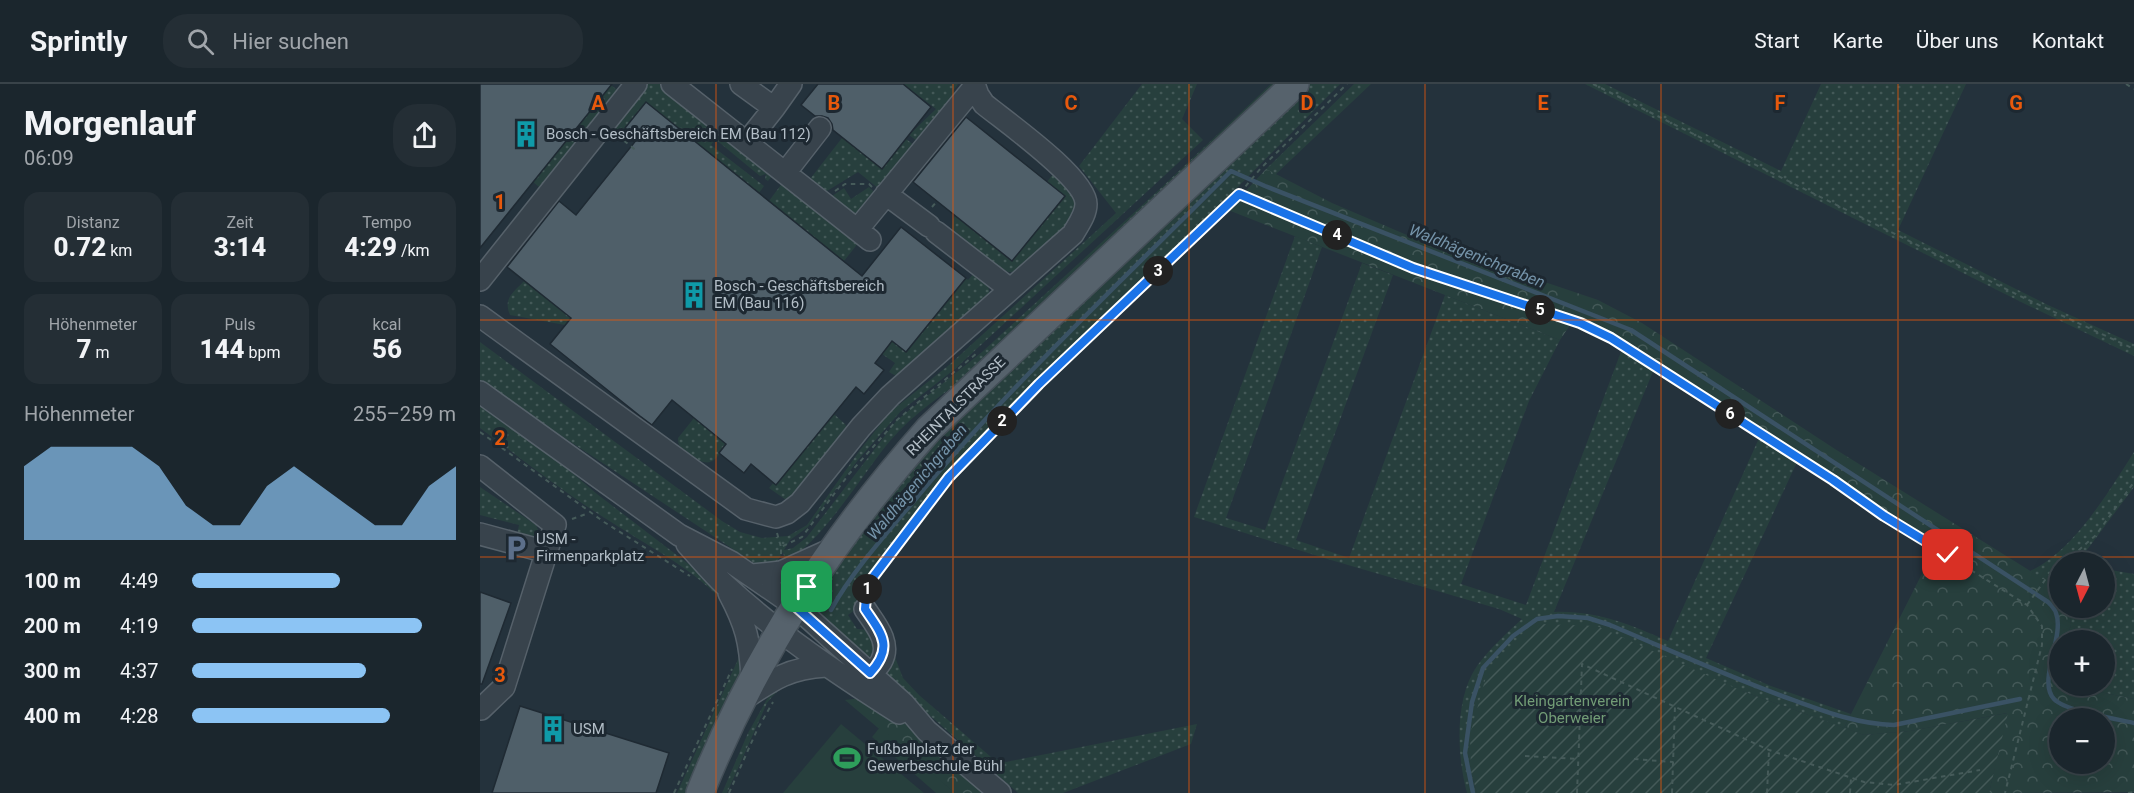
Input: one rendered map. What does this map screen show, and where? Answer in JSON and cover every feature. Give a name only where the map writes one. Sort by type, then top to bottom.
[{"type":"main road","name":"RHEINTALSTRASSE","points":[[700,793],[742,682],[857,514],[929,429],[1295,84]]},
{"type":"street","points":[[480,280],[636,84]]},
{"type":"street","points":[[672,84],[864,235],[886,195],[975,85]]},
{"type":"street","points":[[741,84],[774,108]]},
{"type":"street","points":[[747,142],[791,84]]},
{"type":"street","points":[[480,316],[746,509],[776,516],[787,513],[800,503],[861,427],[890,396],[1073,234],[1082,218],[1086,203],[1080,187],[1065,170],[984,104],[975,85]]},
{"type":"street","points":[[785,173],[820,128]]},
{"type":"street","points":[[886,195],[1010,289]]},
{"type":"street","points":[[480,392],[679,535],[731,562],[795,606],[865,680],[1000,793]]},
{"type":"street","points":[[480,466],[555,525],[504,687],[480,709],[480,720]]},
{"type":"street","points":[[480,534],[547,552]]},
{"type":"street","points":[[679,535],[724,584],[779,631],[826,666],[865,680]]},
{"type":"street","points":[[752,575],[781,572],[832,549]]},
{"type":"street","points":[[724,584],[744,622],[751,657],[742,682]]},
{"type":"street","points":[[865,609],[880,631],[884,644],[882,661],[865,680]]},
{"type":"street","points":[[742,682],[797,669],[826,666]]},
{"type":"path","points":[[865,609],[867,585],[949,477],[1039,384],[1239,194],[1261,168],[1347,84]]},
{"type":"path","points":[[1593,84],[2020,296],[2134,349]]},
{"type":"path","points":[[2126,84],[2134,89]]},
{"type":"path","points":[[603,124],[638,152]]},
{"type":"path","points":[[820,200],[845,184],[868,184],[886,195]]},
{"type":"path","points":[[1239,194],[1413,268],[1580,323],[1611,338],[1833,480],[1884,516],[2027,604],[2042,626],[2042,645],[2005,793]]},
{"type":"path","points":[[480,432],[590,512],[697,580]]},
{"type":"path","points":[[2076,552],[2096,535],[2134,482]]},
{"type":"path","points":[[555,525],[590,512]]},
{"type":"path","points":[[2027,604],[2049,577]]},
{"type":"path","points":[[1577,793],[1582,664],[1769,750],[1864,782],[1894,785],[1980,770]]},
{"type":"path","points":[[674,793],[742,682]]},
{"type":"path","points":[[729,793],[757,730],[768,708],[775,700]]},
{"type":"path","points":[[1672,793],[1675,706]]},
{"type":"path","points":[[1767,793],[1769,750]]},
{"type":"path","points":[[1525,756],[1578,759]]},
{"type":"path","points":[[1634,759],[1673,762]]},
{"type":"path","points":[[1850,793],[1851,778]]},
{"type":"path","points":[[2128,793],[2134,792]]},
{"type":"green space","points":[[646,84],[671,84],[778,169],[768,181],[765,179],[766,174],[760,176],[715,139],[711,145],[764,186],[759,193],[646,102],[625,127],[631,133],[627,138],[611,126]]},
{"type":"green space","points":[[903,84],[958,84],[953,91],[955,92],[917,141],[909,135],[936,109]]},
{"type":"green space","points":[[1142,84],[1197,84],[1182,119],[1203,140],[955,369],[901,411],[858,460],[808,527],[790,540],[784,550],[793,548],[807,537],[897,420],[982,352],[1271,84],[1280,84],[974,372],[909,421],[890,441],[826,526],[811,542],[785,560],[783,552],[776,563],[754,563],[480,382],[480,342],[722,521],[740,532],[762,538],[788,536],[807,525],[890,412],[949,365],[1116,213],[1079,166]]},
{"type":"green space","points":[[1306,84],[1340,84],[1228,197],[981,436],[921,505],[861,587],[858,597],[859,607],[848,615],[857,629],[872,630],[880,646],[873,656],[861,656],[820,615],[816,603],[820,587],[887,498],[960,413]]},
{"type":"green space","points":[[1354,84],[1371,84],[1275,175],[1266,169]]},
{"type":"green space","points":[[1585,84],[1605,84],[1781,171],[1821,84],[1966,84],[1898,230],[2048,305],[2134,344],[2134,356],[2025,304]]},
{"type":"green space","points":[[611,85],[622,94],[544,191],[533,182]]},
{"type":"green space","points":[[842,138],[882,169],[906,139],[914,145],[879,189],[858,172],[827,191],[810,179]]},
{"type":"green space","points":[[1266,169],[1332,203],[1414,238],[1598,300],[1642,323],[1835,449],[2049,583],[2049,618],[2071,618],[2071,625],[2069,630],[2049,630],[2049,696],[2115,695],[2134,699],[2134,792],[1989,793],[2007,713],[1910,731],[1864,735],[1844,728],[1937,544],[1893,518],[1815,463],[1599,329],[1575,318],[1560,340],[1228,210]]},
{"type":"green space","points":[[1056,170],[1077,198],[1072,223],[1017,272],[1008,272],[999,268],[952,230],[955,216],[1012,261],[1064,197],[1047,182]]},
{"type":"green space","points":[[786,178],[863,237],[844,261],[769,201]]},
{"type":"green space","points":[[869,187],[875,193],[857,215],[832,196],[844,188],[851,199]]},
{"type":"green space","points":[[1295,236],[1322,247],[1226,518],[1265,530],[1362,263],[1393,275],[1296,540],[1349,558],[1445,295],[1560,340],[1529,401],[1461,584],[1526,605],[1622,349],[1654,369],[1554,612],[1599,616],[1627,624],[1668,641],[1760,436],[1798,460],[1706,658],[1771,686],[1851,714],[1844,728],[1742,691],[1471,772],[1477,793],[1467,793],[1460,745],[1464,695],[1477,666],[1498,641],[1522,619],[1499,609],[1194,517]]},
{"type":"green space","points":[[976,271],[988,283],[990,297],[898,377],[889,372],[895,363],[882,354],[892,341],[907,352],[966,278],[968,280]]},
{"type":"green space","points":[[524,281],[571,318],[565,325],[510,315],[508,300]]},
{"type":"green space","points":[[480,400],[516,425],[597,494],[712,582],[725,597],[720,598],[681,566],[577,500],[480,428]]},
{"type":"green space","points":[[834,414],[848,430],[789,502],[769,488]]},
{"type":"green space","points":[[694,418],[726,444],[713,461],[703,462],[694,458],[679,445],[678,438]]},
{"type":"green space","points":[[2134,452],[2134,487],[2085,552],[2058,552],[2089,519]]},
{"type":"green space","points":[[480,487],[536,525],[539,532],[538,540],[517,535],[519,525],[480,515]]},
{"type":"green space","points":[[2049,560],[2049,583],[2030,571]]},
{"type":"green space","points":[[2115,571],[2134,574],[2134,699],[2115,695],[2115,630],[2069,630],[2071,618],[2115,618]]},
{"type":"green space","name":"Kleingartenverein Oberweier","points":[[1540,624],[1597,626],[1742,691],[1864,735],[1910,731],[2008,713],[1989,793],[1477,793],[1471,772],[1470,735],[1485,680],[1506,652]]},
{"type":"green space","points":[[893,637],[895,657],[903,678],[919,695],[991,757],[1006,762],[1197,724],[1191,744],[1063,793],[1018,793],[885,676]]},
{"type":"green space","points":[[740,655],[743,668],[687,793],[677,793]]},
{"type":"green space","points":[[826,672],[834,682],[815,677],[797,680],[781,689],[767,703],[727,793],[722,793],[748,733],[775,685]]},
{"type":"green space","points":[[860,698],[890,712],[991,793],[955,793],[845,700]]},
{"type":"green space","name":"Fußballplatz der Gewerbeschule Bühl","points":[[841,724],[924,793],[783,793]]},
{"type":"green space","points":[[880,727],[955,793],[936,793],[872,737]]},
{"type":"building","name":"Bosch - Geschäftsbereich EM (Bau 112)","points":[[480,84],[612,84],[480,248]]},
{"type":"building","points":[[818,84],[903,84],[931,107],[882,169],[833,130],[828,118],[815,116],[801,105]]},
{"type":"building","name":"Bosch - Geschäftsbereich EM (Bau 116)","points":[[646,102],[862,276],[901,227],[966,278],[906,352],[892,341],[875,363],[884,370],[864,394],[856,387],[776,485],[751,464],[744,473],[719,453],[726,444],[672,400],[652,425],[550,344],[571,318],[507,267],[559,201],[576,215],[638,138],[625,128]]},
{"type":"building","points":[[966,117],[1065,196],[1012,261],[913,182]]},
{"type":"building","points":[[480,592],[511,603],[482,684],[480,684]]},
{"type":"building","name":"USM","points":[[520,706],[669,753],[656,793],[492,793]]},
{"type":"waterway","name":"Waldhägenichgraben","points":[[831,610],[848,582],[880,540],[950,458],[1028,374],[1231,171],[1631,330],[2048,602],[2053,607],[2058,623],[2048,681],[2054,699],[2080,711],[2134,723]]},
{"type":"waterway","points":[[1473,793],[1465,753],[1472,702],[1483,668],[1513,636],[1537,619],[1558,616],[1588,618],[1772,692],[1832,714],[1869,723],[1894,725],[2020,699]]},
{"type":"place","name":"Bosch - Geschäftsbereich EM (Bau 112)","points":[[526,134]]},
{"type":"place","name":"Bosch - Geschäftsbereich EM (Bau 116)","points":[[694,295]]},
{"type":"place","name":"USM - Firmenparkplatz","points":[[516,548]]},
{"type":"place","name":"USM","points":[[553,729]]},
{"type":"place","name":"Fußballplatz der Gewerbeschule Bühl","points":[[847,758]]},
{"type":"route","points":[[807,587],[795,606],[870,673],[882,661],[884,644],[880,631],[865,609],[867,585],[909,528],[949,477],[1039,384],[1239,194],[1413,268],[1580,323],[1611,338],[1833,480],[1884,516],[1948,555]]}]
